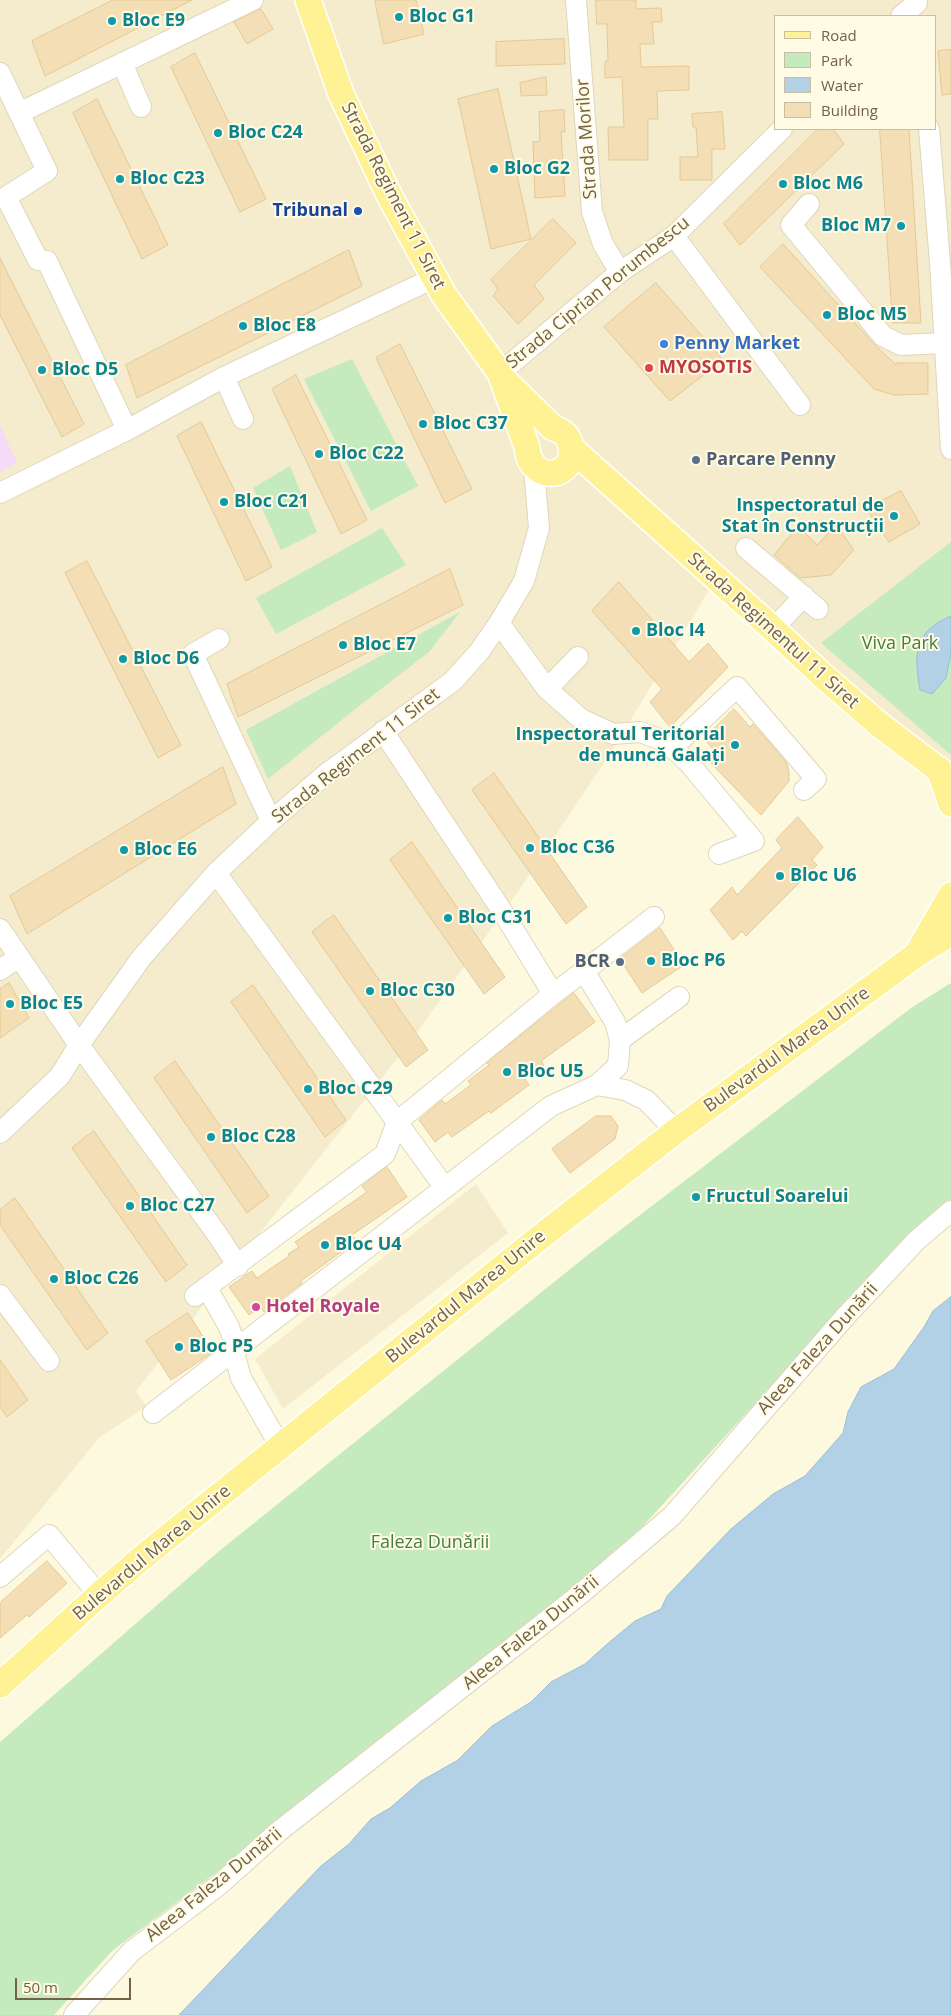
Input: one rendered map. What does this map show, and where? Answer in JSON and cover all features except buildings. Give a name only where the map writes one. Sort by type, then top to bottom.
[{"type":"main road","name":"Strada Regiment 11 Siret","points":[[308,0],[341,94],[390,197],[434,278],[501,376],[544,464]]},
{"type":"main road","name":"Strada Regiment 11 Siret","points":[[501,376],[549,428],[567,435],[572,455],[568,464],[544,464]]},
{"type":"main road","name":"Strada Regiment 11 Siret","points":[[544,464],[532,436],[549,428]]},
{"type":"main road","name":"Strada Regimentul 11 Siret","points":[[571,448],[822,675],[881,726],[948,778]]},
{"type":"main road","points":[[544,464],[613,487]]},
{"type":"main road","points":[[948,778],[951,804]]},
{"type":"main road","points":[[916,955],[951,896]]},
{"type":"main road","name":"Bulevardul Marea Unire","points":[[0,1685],[99,1594],[534,1242],[676,1131],[916,955],[951,933]]},
{"type":"street","points":[[19,113],[253,0]]},
{"type":"street","name":"Strada Morilor","points":[[576,0],[592,212],[603,244],[620,272]]},
{"type":"street","points":[[903,15],[917,6]]},
{"type":"street","points":[[122,63],[141,107]]},
{"type":"street","points":[[0,74],[47,172],[3,199],[38,260],[48,262],[127,430]]},
{"type":"street","name":"Strada Ciprian Porumbescu","points":[[501,376],[620,272],[674,236],[781,130]]},
{"type":"street","points":[[929,130],[946,290],[944,343],[951,449]]},
{"type":"street","points":[[809,204],[791,225],[883,336],[901,345],[944,343]]},
{"type":"street","points":[[674,236],[800,405]]},
{"type":"street","points":[[0,493],[127,430],[224,377],[434,278]]},
{"type":"street","points":[[224,377],[243,419]]},
{"type":"street","name":"Strada Regiment 11 Siret","points":[[0,1133],[60,1076],[79,1045],[142,957],[216,873],[271,821],[326,774],[453,681],[479,652],[500,623],[524,581],[538,528],[544,464]]},
{"type":"street","points":[[746,548],[811,603],[773,629]]},
{"type":"street","points":[[500,623],[546,689],[581,719],[613,734],[640,732],[665,741],[688,762],[754,841],[719,854]]},
{"type":"street","points":[[220,639],[193,654],[271,821]]},
{"type":"street","points":[[546,689],[578,657]]},
{"type":"street","points":[[672,748],[737,688],[816,778],[804,790]]},
{"type":"street","points":[[383,731],[504,914],[553,994]]},
{"type":"street","points":[[216,873],[445,1188]]},
{"type":"street","points":[[280,1446],[240,1378],[234,1341],[228,1326],[201,1292],[385,1154],[397,1122],[553,994],[654,917]]},
{"type":"street","points":[[0,929],[79,1045],[217,1234],[238,1266]]},
{"type":"street","points":[[0,970],[19,957]]},
{"type":"street","points":[[153,1414],[551,1106],[597,1085],[618,1066],[620,1040],[615,1022],[584,971]]},
{"type":"street","points":[[620,1040],[678,998]]},
{"type":"street","points":[[597,1085],[625,1090],[646,1100],[676,1131]]},
{"type":"street","name":"Aleea Faleza Dunării","points":[[74,2015],[132,1951],[219,1885],[278,1832],[578,1596],[672,1516],[845,1317],[917,1240],[951,1211]]},
{"type":"street","points":[[0,1294],[48,1361]]},
{"type":"street","points":[[0,1577],[49,1535],[99,1594]]},
{"type":"shaded area","points":[[0,0],[951,0],[951,764],[715,580],[615,746],[517,893],[410,1042],[136,1391],[146,1406],[99,1438],[0,1559]]},
{"type":"shaded area","points":[[0,425],[17,463],[0,472]]},
{"type":"shaded area","points":[[476,1184],[508,1233],[283,1409],[255,1359]]},
{"type":"green space","points":[[352,359],[418,486],[371,511],[304,379]]},
{"type":"green space","points":[[290,466],[317,532],[281,550],[253,488]]},
{"type":"green space","points":[[382,528],[406,565],[276,634],[256,598]]},
{"type":"green space","name":"Viva Park","points":[[951,542],[951,755],[821,643]]},
{"type":"green space","points":[[460,612],[429,652],[268,779],[246,730]]},
{"type":"green space","name":"Faleza Dunării","points":[[951,983],[951,1209],[868,1284],[643,1526],[542,1614],[265,1836],[112,1951],[54,2015],[0,2015],[0,1742],[218,1552],[589,1254],[911,1008]]},
{"type":"water","points":[[951,616],[951,653],[946,678],[932,694],[920,690],[917,666],[919,646],[929,629]]},
{"type":"water","points":[[951,1297],[951,2015],[179,2015],[321,1866],[349,1844],[371,1819],[390,1808],[421,1781],[458,1760],[492,1726],[531,1702],[551,1682],[585,1664],[635,1621],[661,1609],[667,1596],[731,1529],[773,1494],[805,1476],[843,1433],[848,1412],[861,1387],[894,1369],[933,1311]]},
{"type":"place","name":"Bloc G1","points":[[399,17]]},
{"type":"place","name":"Bloc E9","points":[[112,21]]},
{"type":"place","name":"Bloc C24","points":[[218,133]]},
{"type":"place","name":"Bloc G2","points":[[494,169]]},
{"type":"place","name":"Bloc C23","points":[[120,179]]},
{"type":"place","name":"Bloc M6","points":[[783,184]]},
{"type":"place","name":"Tribunal","points":[[358,211]]},
{"type":"place","name":"Bloc M7","points":[[901,226]]},
{"type":"place","name":"Bloc M5","points":[[827,315]]},
{"type":"place","name":"Bloc E8","points":[[243,326]]},
{"type":"place","name":"Penny Market","points":[[664,344]]},
{"type":"place","name":"MYOSOTIS","points":[[649,368]]},
{"type":"place","name":"Bloc D5","points":[[42,370]]},
{"type":"place","name":"Bloc C37","points":[[423,424]]},
{"type":"place","name":"Bloc C22","points":[[319,454]]},
{"type":"place","name":"Parcare Penny","points":[[696,460]]},
{"type":"place","name":"Bloc C21","points":[[224,502]]},
{"type":"place","name":"Inspectoratul de Stat în Construcții","points":[[894,516]]},
{"type":"place","name":"Bloc I4","points":[[636,631]]},
{"type":"place","name":"Bloc E7","points":[[343,645]]},
{"type":"place","name":"Bloc D6","points":[[123,659]]},
{"type":"place","name":"Inspectoratul Teritorial de muncă Galați","points":[[735,745]]},
{"type":"place","name":"Bloc C36","points":[[530,848]]},
{"type":"place","name":"Bloc E6","points":[[124,850]]},
{"type":"place","name":"Bloc U6","points":[[780,876]]},
{"type":"place","name":"Bloc C31","points":[[448,918]]},
{"type":"place","name":"Bloc P6","points":[[651,961]]},
{"type":"place","name":"BCR","points":[[620,962]]},
{"type":"place","name":"Bloc C30","points":[[370,991]]},
{"type":"place","name":"Bloc E5","points":[[10,1004]]},
{"type":"place","name":"Bloc U5","points":[[507,1072]]},
{"type":"place","name":"Bloc C29","points":[[308,1089]]},
{"type":"place","name":"Bloc C28","points":[[211,1137]]},
{"type":"place","name":"Fructul Soarelui","points":[[696,1197]]},
{"type":"place","name":"Bloc C27","points":[[130,1206]]},
{"type":"place","name":"Bloc U4","points":[[325,1245]]},
{"type":"place","name":"Bloc C26","points":[[54,1279]]},
{"type":"place","name":"Hotel Royale","points":[[256,1307]]},
{"type":"place","name":"Bloc P5","points":[[179,1347]]}]
